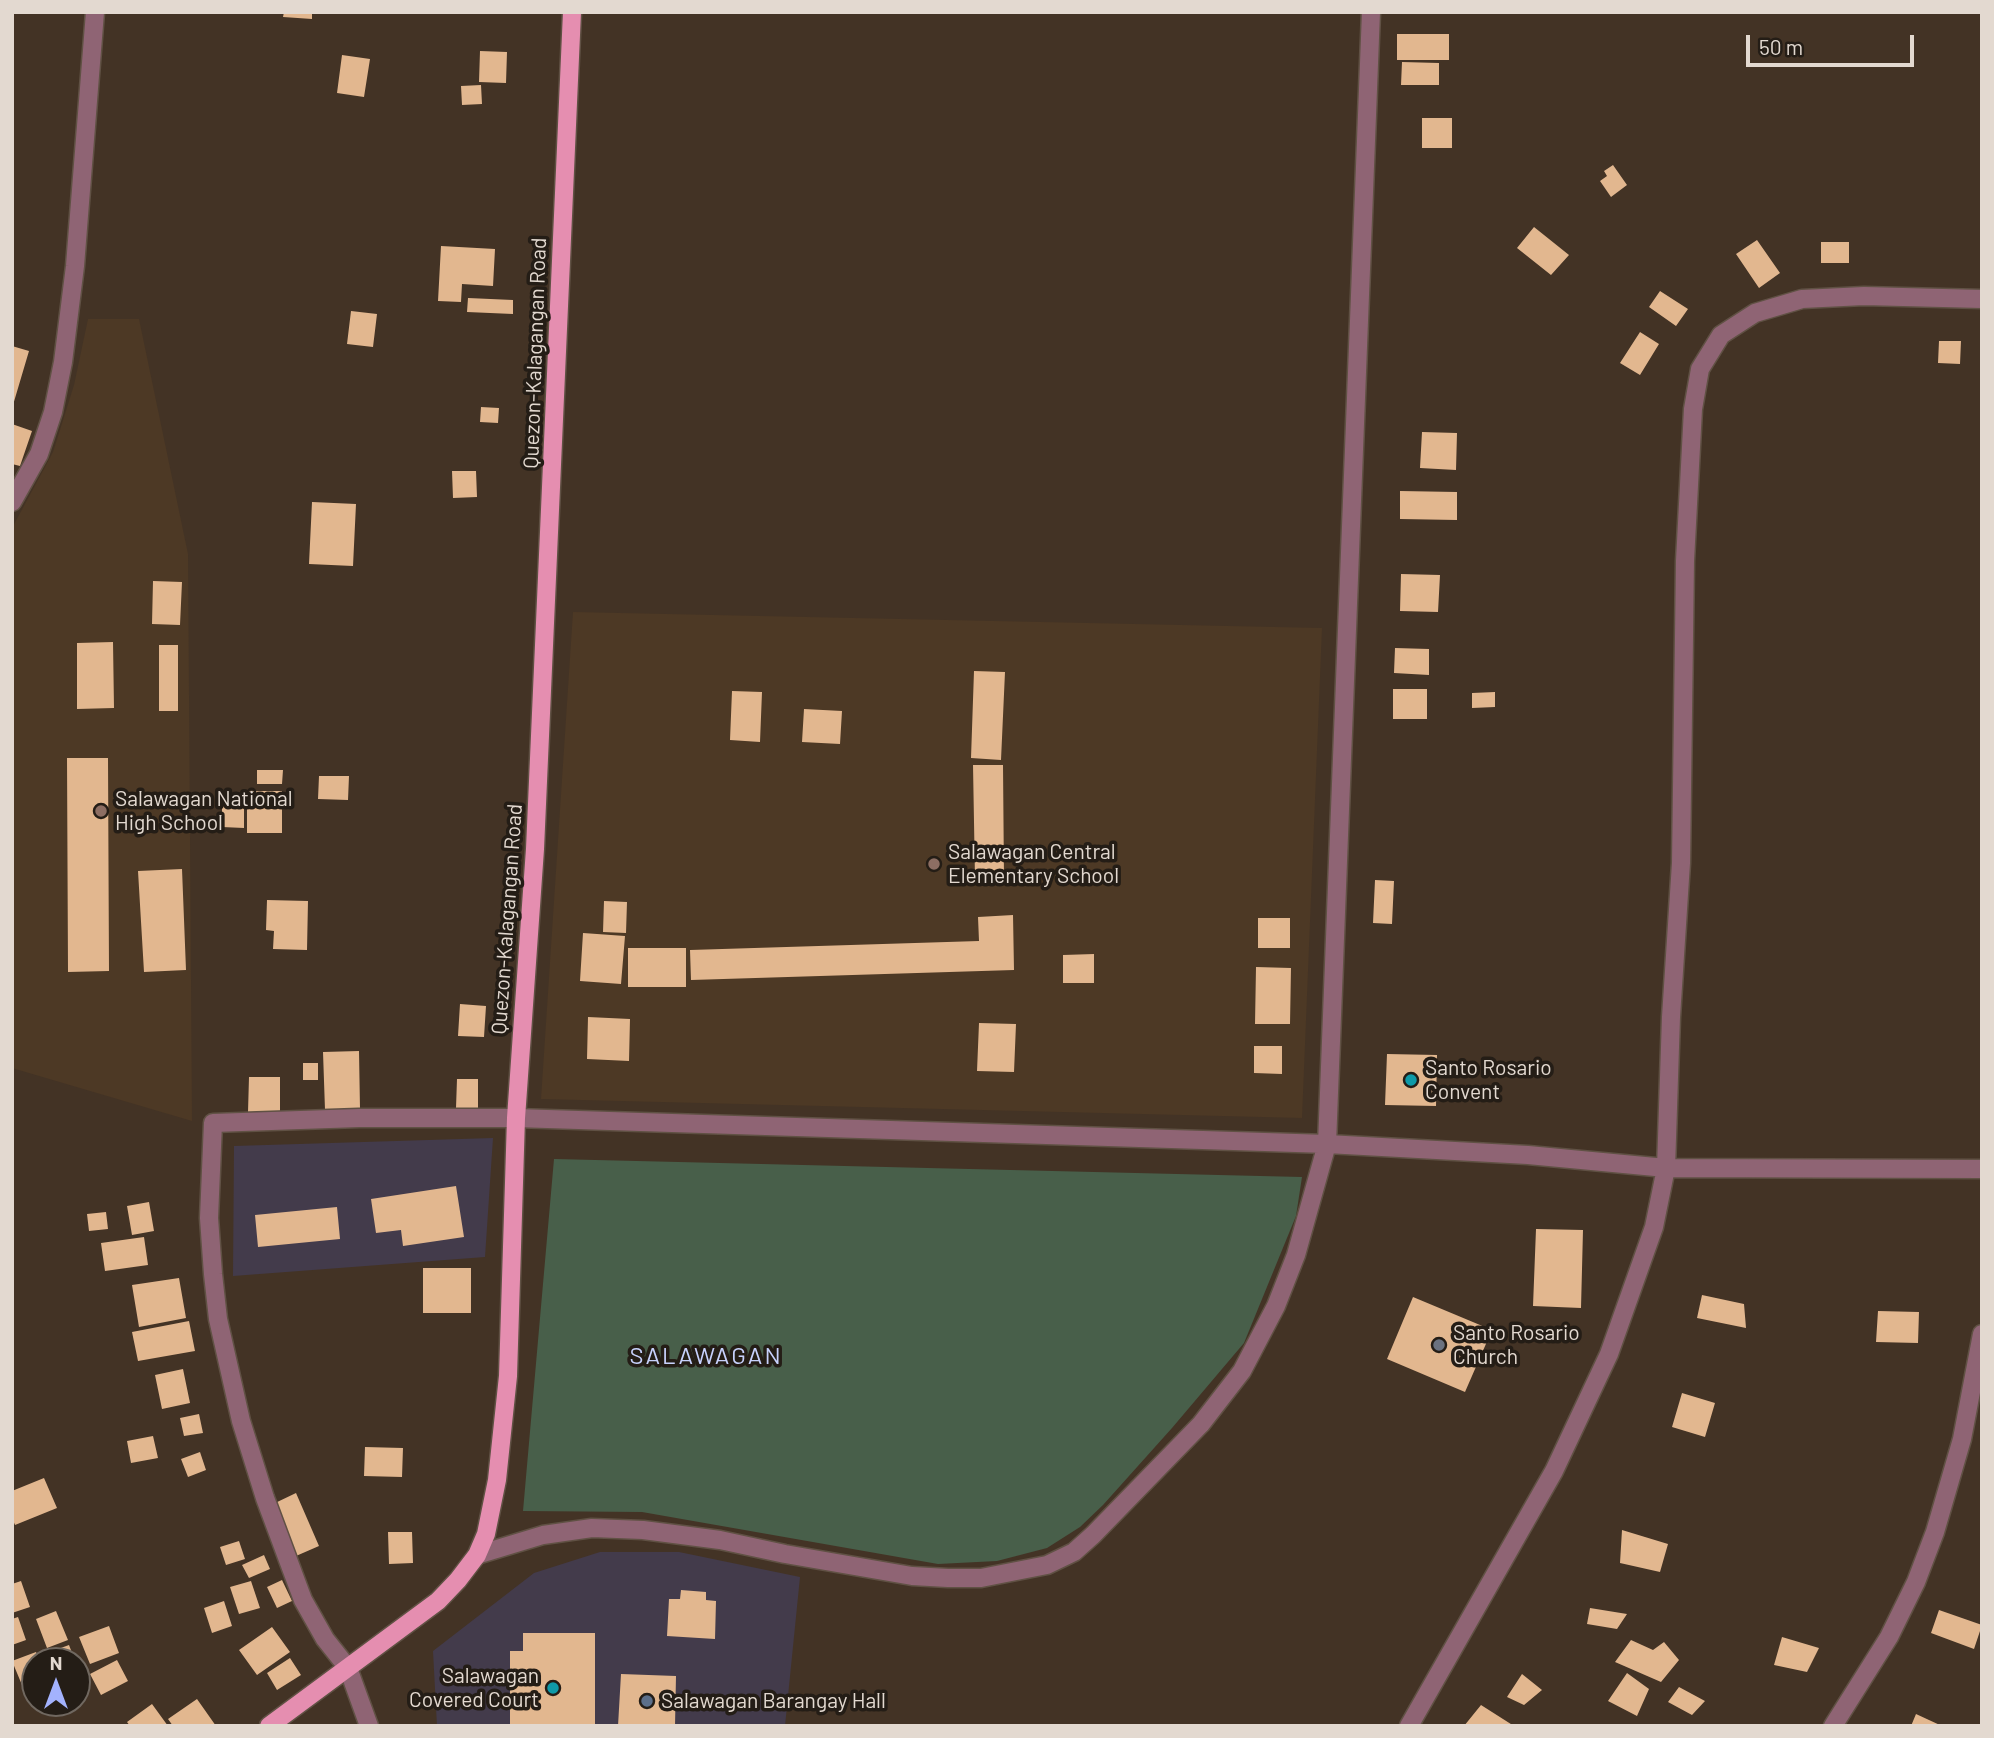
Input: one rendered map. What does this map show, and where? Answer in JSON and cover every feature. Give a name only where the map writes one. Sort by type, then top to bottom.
[{"type":"main road","name":"Quezon-Kalagangan Road","points":[[269,1726],[438,1601],[458,1580],[477,1555],[485,1534],[497,1480],[508,1376],[516,1118],[536,835],[572,12]]},
{"type":"street","points":[[12,502],[39,454],[53,412],[63,362],[75,266],[95,12]]},
{"type":"street","points":[[477,1555],[542,1535],[592,1528],[643,1530],[720,1539],[912,1576],[982,1578],[1013,1573],[1056,1561],[1074,1552],[1201,1424],[1242,1371],[1276,1306],[1296,1255],[1327,1144],[1371,12]]},
{"type":"street","points":[[1409,1726],[1554,1471],[1609,1354],[1654,1227],[1666,1168],[1671,1017],[1681,863],[1685,561],[1693,409],[1700,369],[1721,335],[1755,313],[1802,299],[1864,296],[1982,299]]},
{"type":"street","points":[[369,1726],[348,1668],[325,1639],[303,1600],[265,1498],[241,1421],[218,1320],[209,1218],[213,1123],[359,1118],[516,1118],[1327,1144],[1528,1155],[1666,1168],[1982,1169]]},
{"type":"street","points":[[1833,1726],[1889,1637],[1916,1582],[1935,1532],[1962,1439],[1982,1334]]},
{"type":"shaded area","name":"Salawagan National High School","points":[[88,319],[139,319],[188,554],[192,1121],[12,1068],[12,528],[53,452],[74,385]]},
{"type":"shaded area","name":"Salawagan Central Elementary School","points":[[573,612],[1322,628],[1302,1118],[541,1099]]},
{"type":"shaded area","points":[[493,1138],[485,1257],[233,1276],[234,1146]]},
{"type":"shaded area","points":[[600,1552],[679,1552],[800,1577],[785,1726],[437,1726],[433,1651],[534,1573]]},
{"type":"green space","points":[[554,1159],[1302,1177],[1296,1216],[1244,1343],[1103,1505],[1080,1527],[1047,1548],[997,1561],[938,1564],[642,1512],[523,1511]]},
{"type":"building","points":[[284,12],[312,12],[312,19],[283,17]]},
{"type":"building","points":[[1397,34],[1449,34],[1449,60],[1397,60]]},
{"type":"building","points":[[480,51],[507,52],[506,83],[479,82]]},
{"type":"building","points":[[342,55],[370,59],[364,97],[337,93]]},
{"type":"building","points":[[1402,62],[1439,63],[1439,85],[1401,85]]},
{"type":"building","points":[[481,85],[482,104],[462,105],[461,86]]},
{"type":"building","points":[[1422,118],[1452,118],[1452,148],[1422,148]]},
{"type":"building","points":[[1613,165],[1627,185],[1611,197],[1600,181],[1607,176],[1604,171]]},
{"type":"building","points":[[1534,227],[1569,255],[1551,275],[1517,248]]},
{"type":"building","points":[[1757,240],[1780,273],[1759,288],[1736,254]]},
{"type":"building","points":[[1821,242],[1849,242],[1849,263],[1821,263]]},
{"type":"building","points":[[441,246],[495,249],[493,286],[462,284],[461,302],[438,301]]},
{"type":"building","points":[[1660,291],[1688,309],[1676,326],[1649,307]]},
{"type":"building","points":[[468,298],[513,300],[513,314],[467,312]]},
{"type":"building","points":[[351,311],[377,314],[373,347],[347,344]]},
{"type":"building","points":[[1640,332],[1659,344],[1640,375],[1620,363]]},
{"type":"building","points":[[1939,341],[1961,341],[1960,364],[1938,363]]},
{"type":"building","points":[[12,346],[29,351],[13,405],[12,404]]},
{"type":"building","points":[[481,407],[499,408],[498,423],[480,422]]},
{"type":"building","points":[[12,424],[32,431],[20,466],[12,464]]},
{"type":"building","points":[[1422,432],[1457,433],[1456,470],[1420,468]]},
{"type":"building","points":[[452,471],[476,471],[477,497],[453,498]]},
{"type":"building","points":[[1400,491],[1457,492],[1457,520],[1400,519]]},
{"type":"building","points":[[312,502],[356,504],[353,566],[309,564]]},
{"type":"building","points":[[1401,574],[1440,575],[1438,612],[1400,611]]},
{"type":"building","points":[[153,581],[182,582],[180,625],[152,624]]},
{"type":"building","points":[[113,642],[114,708],[77,709],[77,643]]},
{"type":"building","points":[[159,645],[178,645],[178,711],[159,711]]},
{"type":"building","points":[[1395,648],[1429,649],[1429,675],[1394,673]]},
{"type":"building","points":[[974,671],[1005,672],[1001,760],[971,758]]},
{"type":"building","points":[[1393,689],[1427,689],[1427,719],[1393,719]]},
{"type":"building","points":[[732,691],[762,692],[760,742],[730,740]]},
{"type":"building","points":[[1495,692],[1495,707],[1472,708],[1472,693]]},
{"type":"building","points":[[804,709],[842,711],[840,744],[802,742]]},
{"type":"building","points":[[67,758],[108,758],[109,971],[68,972]]},
{"type":"building","points":[[973,765],[1003,765],[1004,879],[975,879]]},
{"type":"building","points":[[257,770],[283,770],[282,784],[257,784]]},
{"type":"building","points":[[319,776],[349,776],[348,800],[318,799]]},
{"type":"building","points":[[247,791],[282,791],[282,833],[247,833]]},
{"type":"building","points":[[222,795],[244,795],[244,828],[222,827]]},
{"type":"building","points":[[182,869],[186,970],[144,972],[138,871]]},
{"type":"building","points":[[1375,880],[1394,881],[1392,924],[1373,923]]},
{"type":"building","points":[[267,900],[308,901],[307,950],[273,949],[274,931],[266,930]]},
{"type":"building","points":[[604,901],[627,902],[626,933],[603,932]]},
{"type":"building","points":[[1013,915],[1014,970],[691,980],[690,950],[979,941],[978,917]]},
{"type":"building","points":[[1258,918],[1290,918],[1290,948],[1258,948]]},
{"type":"building","points":[[583,933],[625,936],[621,984],[580,981]]},
{"type":"building","points":[[628,948],[686,948],[686,987],[628,987]]},
{"type":"building","points":[[1094,954],[1094,983],[1063,983],[1063,955]]},
{"type":"building","points":[[1256,967],[1291,968],[1290,1024],[1255,1024]]},
{"type":"building","points":[[460,1004],[486,1006],[484,1037],[458,1036]]},
{"type":"building","points":[[588,1017],[630,1019],[629,1061],[587,1059]]},
{"type":"building","points":[[979,1023],[1016,1024],[1014,1072],[977,1071]]},
{"type":"building","points":[[1254,1046],[1282,1046],[1282,1074],[1254,1073]]},
{"type":"building","points":[[359,1051],[360,1109],[325,1110],[323,1052]]},
{"type":"building","name":"Santo Rosario Convent","points":[[1387,1054],[1437,1055],[1436,1106],[1385,1105]]},
{"type":"building","points":[[303,1063],[318,1063],[318,1080],[303,1080]]},
{"type":"building","points":[[249,1077],[280,1077],[280,1112],[248,1112]]},
{"type":"building","points":[[457,1079],[478,1079],[478,1108],[456,1108]]},
{"type":"building","points":[[456,1186],[464,1237],[403,1246],[401,1230],[376,1233],[371,1199]]},
{"type":"building","points":[[149,1202],[154,1231],[132,1235],[127,1206]]},
{"type":"building","points":[[337,1207],[340,1239],[258,1247],[255,1215]]},
{"type":"building","points":[[106,1212],[108,1229],[89,1231],[87,1214]]},
{"type":"building","points":[[1536,1229],[1583,1230],[1581,1308],[1533,1306]]},
{"type":"building","points":[[144,1237],[148,1265],[105,1271],[101,1243]]},
{"type":"building","points":[[423,1268],[471,1268],[471,1313],[423,1313]]},
{"type":"building","points":[[179,1278],[186,1318],[139,1327],[132,1285]]},
{"type":"building","points":[[1702,1295],[1744,1304],[1746,1328],[1697,1318]]},
{"type":"building","name":"Santo Rosario Church","points":[[1413,1297],[1492,1330],[1465,1392],[1387,1359]]},
{"type":"building","points":[[1878,1311],[1919,1312],[1918,1343],[1876,1342]]},
{"type":"building","points":[[189,1321],[195,1351],[138,1361],[132,1332]]},
{"type":"building","points":[[183,1369],[190,1403],[162,1409],[155,1375]]},
{"type":"building","points":[[1682,1393],[1715,1403],[1705,1437],[1672,1427]]},
{"type":"building","points":[[199,1414],[203,1433],[184,1436],[180,1418]]},
{"type":"building","points":[[153,1436],[158,1458],[131,1463],[127,1441]]},
{"type":"building","points":[[365,1447],[403,1448],[402,1477],[364,1476]]},
{"type":"building","points":[[200,1452],[206,1470],[188,1477],[181,1459]]},
{"type":"building","points":[[44,1478],[57,1508],[15,1525],[12,1518],[12,1491]]},
{"type":"building","points":[[296,1493],[319,1546],[296,1556],[273,1504]]},
{"type":"building","points":[[1622,1530],[1668,1544],[1660,1572],[1620,1563]]},
{"type":"building","points":[[388,1532],[412,1532],[413,1563],[389,1564]]},
{"type":"building","points":[[239,1541],[245,1559],[226,1565],[220,1547]]},
{"type":"building","points":[[264,1555],[270,1569],[249,1578],[242,1565]]},
{"type":"building","points":[[282,1580],[292,1601],[277,1608],[267,1587]]},
{"type":"building","points":[[21,1581],[30,1607],[12,1613],[12,1584]]},
{"type":"building","points":[[251,1581],[260,1608],[239,1614],[230,1587]]},
{"type":"building","points":[[681,1590],[706,1592],[706,1600],[716,1601],[715,1639],[667,1636],[669,1599],[680,1599]]},
{"type":"building","points":[[224,1601],[232,1626],[212,1633],[204,1608]]},
{"type":"building","points":[[1590,1608],[1627,1614],[1617,1629],[1587,1624]]},
{"type":"building","points":[[1939,1610],[1982,1625],[1974,1649],[1931,1633]]},
{"type":"building","points":[[56,1611],[68,1640],[47,1647],[36,1619]]},
{"type":"building","points":[[18,1617],[26,1640],[12,1645],[12,1619]]},
{"type":"building","points":[[109,1626],[119,1653],[91,1664],[91,1647],[83,1647],[79,1637]]},
{"type":"building","points":[[272,1627],[290,1652],[257,1675],[239,1650]]},
{"type":"building","name":"Salawagan Covered Court","points":[[523,1633],[595,1633],[595,1726],[510,1726],[510,1651],[523,1651]]},
{"type":"building","points":[[1782,1637],[1819,1648],[1807,1672],[1774,1665]]},
{"type":"building","points":[[1631,1640],[1653,1650],[1664,1642],[1679,1660],[1661,1682],[1615,1662]]},
{"type":"building","points":[[21,1658],[21,1683],[12,1661]]},
{"type":"building","points":[[290,1658],[301,1675],[277,1690],[267,1673]]},
{"type":"building","points":[[117,1660],[128,1681],[101,1695],[91,1673]]},
{"type":"building","points":[[1627,1673],[1649,1689],[1637,1716],[1608,1701]]},
{"type":"building","name":"Salawagan Barangay Hall","points":[[621,1674],[676,1676],[675,1726],[618,1726]]},
{"type":"building","points":[[1522,1674],[1542,1690],[1524,1705],[1507,1697]]},
{"type":"building","points":[[1679,1687],[1705,1701],[1692,1715],[1668,1702]]},
{"type":"building","points":[[197,1699],[216,1726],[173,1726],[168,1719]]},
{"type":"building","points":[[152,1704],[168,1726],[130,1726],[127,1722]]},
{"type":"building","points":[[1481,1705],[1514,1726],[1464,1726]]},
{"type":"building","points":[[1916,1714],[1942,1726],[1911,1726]]},
{"type":"place","name":"Salawagan National High School","points":[[101,811]]},
{"type":"place","name":"Salawagan Central Elementary School","points":[[934,864]]},
{"type":"place","name":"Santo Rosario Convent","points":[[1411,1080]]},
{"type":"place","name":"Santo Rosario Church","points":[[1439,1345]]},
{"type":"place","name":"Salawagan Covered Court","points":[[553,1688]]},
{"type":"place","name":"Salawagan Barangay Hall","points":[[647,1701]]},
{"type":"district","name":"SALAWAGAN","points":[[706,1356]]}]
